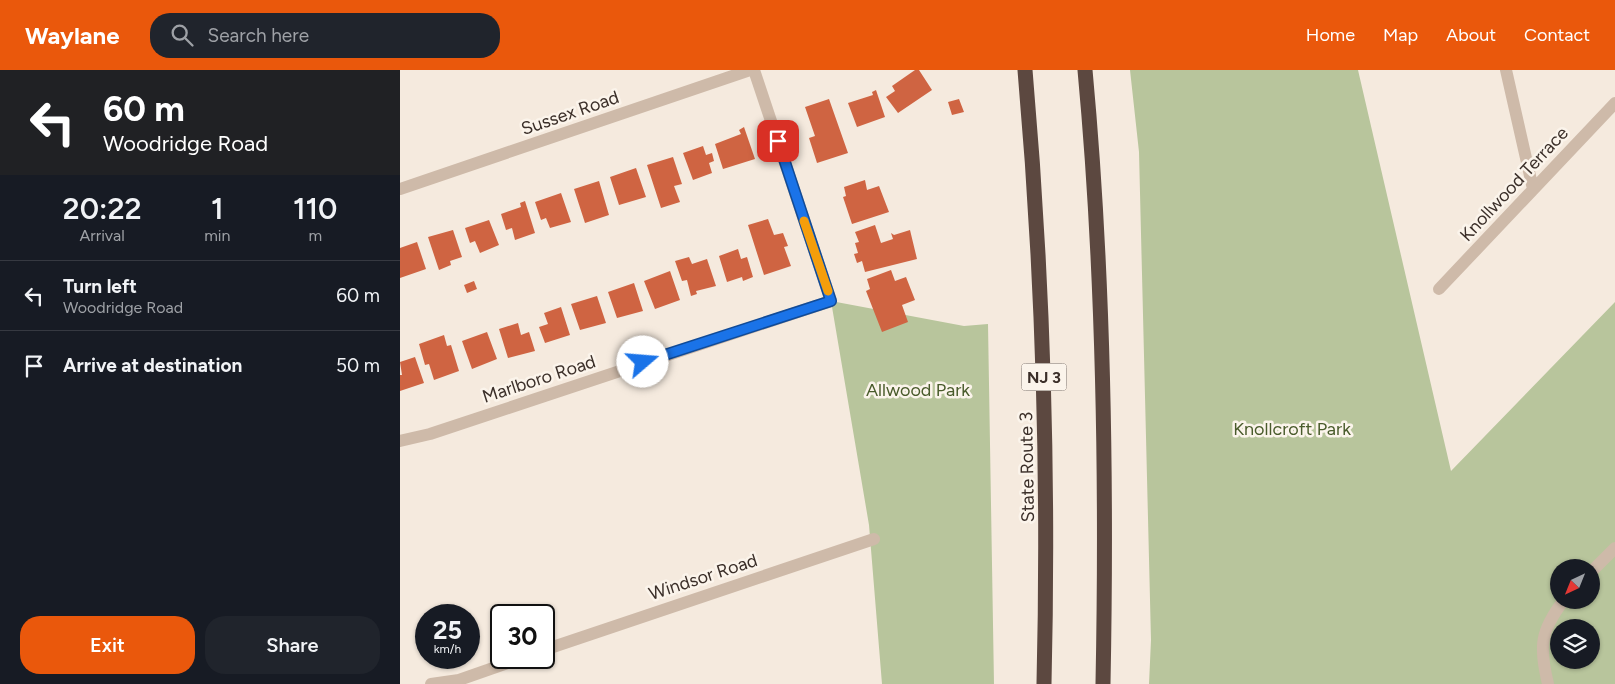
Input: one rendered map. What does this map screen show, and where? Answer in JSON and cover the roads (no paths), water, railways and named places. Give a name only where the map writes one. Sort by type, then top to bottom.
[{"type":"highway","name":"State Route 3","points":[[1025,70],[1037,229],[1044,392],[1046,558],[1044,684]]},
{"type":"highway","points":[[1085,70],[1096,232],[1103,387],[1105,542],[1103,684]]},
{"type":"street","name":"Sussex Road","points":[[400,190],[752,70]]},
{"type":"street","name":"Marlboro Road","points":[[400,441],[430,434],[831,301],[752,70]]},
{"type":"street","points":[[1506,70],[1533,189]]},
{"type":"street","name":"Knollwood Terrace","points":[[1439,289],[1615,103]]},
{"type":"street","name":"Windsor Road","points":[[555,646],[874,539]]},
{"type":"street","points":[[1600,563],[1615,548]]},
{"type":"street","points":[[1548,684],[1542,659],[1543,636],[1558,609]]},
{"type":"street","points":[[431,684],[459,680],[490,669]]},
{"type":"park label","name":"Allwood Park","points":[[918,390]]},
{"type":"park label","name":"Knollcroft Park","points":[[1292,429]]}]
